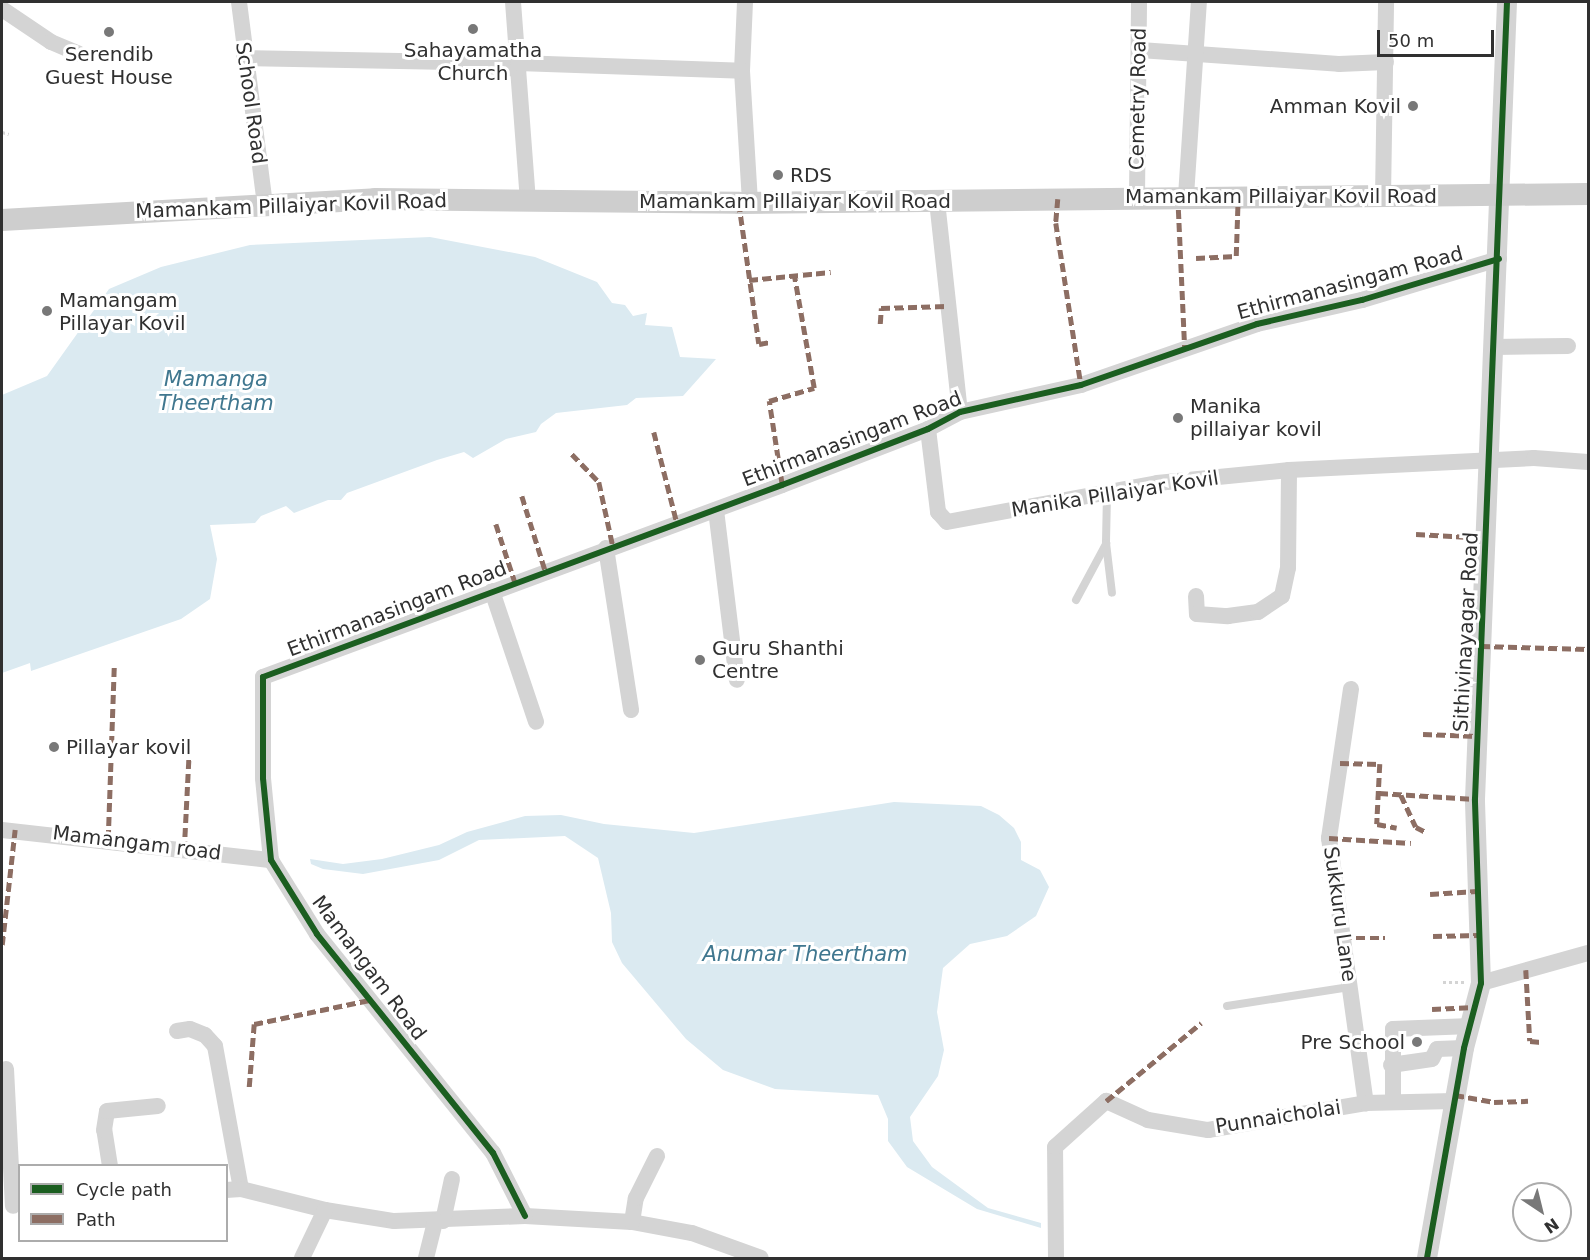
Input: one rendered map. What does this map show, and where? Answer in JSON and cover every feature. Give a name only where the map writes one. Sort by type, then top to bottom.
[{"type":"main road","name":"Mamankam Pillaiyar Kovil Road","points":[[2,220],[375,199],[750,202],[937,201],[1137,196],[1383,197],[1502,193],[1588,194]]},
{"type":"street","name":"School Road","points":[[239,2],[244,58],[265,204]]},
{"type":"street","points":[[513,2],[528,202]]},
{"type":"street","points":[[745,2],[742,71],[750,202]]},
{"type":"street","name":"Cemetry Road","points":[[1137,196],[1140,50],[1138,2]]},
{"type":"street","points":[[1186,196],[1198,52],[1199,2]]},
{"type":"street","points":[[1383,197],[1386,2]]},
{"type":"street","name":"Sithivinayagar Road","points":[[1427,1258],[1464,1048],[1481,983],[1475,799],[1488,461],[1502,193],[1507,2]]},
{"type":"street","points":[[2,9],[51,42],[79,54]]},
{"type":"street","points":[[1140,50],[1198,52],[1339,64],[1386,62]]},
{"type":"street","points":[[244,58],[742,71]]},
{"type":"street","points":[[937,201],[960,412]]},
{"type":"street","name":"Ethirmanasingam Road","points":[[263,677],[606,548],[716,510],[928,429],[960,412],[1081,385],[1257,324],[1362,300],[1498,259]]},
{"type":"street","points":[[1494,347],[1568,346]]},
{"type":"street","name":"Manika Pillaiyar Kovil","points":[[928,429],[938,512],[947,522],[1157,483],[1289,470],[1534,458],[1588,462]]},
{"type":"street","points":[[1196,596],[1197,614],[1228,616],[1258,612],[1282,596],[1288,568],[1289,470]]},
{"type":"street","points":[[716,510],[737,680]]},
{"type":"street","points":[[606,548],[631,710]]},
{"type":"street","points":[[492,591],[536,722]]},
{"type":"street","name":"Mamangam Road","points":[[263,677],[263,778],[271,860],[317,934],[493,1153],[525,1216]]},
{"type":"street","name":"Sukkuru Lane","points":[[1351,689],[1329,837],[1366,1103]]},
{"type":"street","name":"Mamangam road","points":[[2,830],[271,860]]},
{"type":"street","points":[[1481,983],[1588,953]]},
{"type":"street","points":[[1393,1102],[1391,1065],[1393,1029],[1471,1026]]},
{"type":"street","points":[[177,1031],[190,1029],[206,1035],[215,1046],[234,1190],[325,1210],[394,1221],[525,1216],[632,1222],[692,1233],[761,1258]]},
{"type":"street","points":[[1391,1065],[1432,1059],[1437,1049],[1464,1048]]},
{"type":"street","points":[[6,1069],[11,1207]]},
{"type":"street","name":"Punnaicholai","points":[[1056,1258],[1055,1147],[1106,1101],[1148,1120],[1208,1130],[1366,1103],[1455,1101]]},
{"type":"street","points":[[110,1164],[104,1130],[107,1111],[158,1106]]},
{"type":"street","points":[[632,1222],[636,1198],[657,1156]]},
{"type":"street","points":[[426,1258],[452,1179]]},
{"type":"street","points":[[302,1258],[325,1210]]},
{"type":"lane","points":[[1107,494],[1106,543],[1112,593]]},
{"type":"lane","points":[[1076,600],[1106,543]]},
{"type":"lane","points":[[1227,1006],[1350,987]]},
{"type":"path","points":[[2,132],[9,134]]},
{"type":"water","name":"Mamanga Theertham","points":[[430,237],[535,257],[597,282],[612,303],[625,305],[633,316],[647,313],[645,325],[672,327],[680,357],[716,359],[683,396],[636,398],[627,405],[556,413],[541,424],[536,432],[506,439],[473,458],[464,452],[437,460],[347,493],[341,500],[328,500],[294,513],[286,506],[261,516],[255,523],[210,525],[217,559],[210,599],[181,619],[31,671],[30,663],[2,673],[2,395],[47,376],[109,289],[161,267],[250,245]]},
{"type":"water","name":"Anumar Theertham","points":[[894,802],[981,806],[999,815],[1014,828],[1021,842],[1021,860],[1040,870],[1049,887],[1036,916],[1007,936],[970,944],[943,968],[937,1012],[944,1050],[938,1076],[910,1117],[913,1141],[932,1167],[988,1208],[1041,1223],[1041,1228],[977,1209],[907,1167],[888,1141],[888,1119],[878,1095],[775,1089],[723,1070],[686,1039],[622,963],[612,942],[611,913],[598,858],[565,836],[479,840],[439,860],[363,874],[323,869],[311,864],[310,859],[343,864],[382,859],[439,845],[467,832],[525,816],[561,815],[604,824],[694,833]]},
{"type":"marked path","points":[[1178,196],[1185,349]]},
{"type":"marked path","points":[[1196,258],[1236,256],[1238,197]]},
{"type":"marked path","points":[[1058,199],[1056,223],[1081,385]]},
{"type":"marked path","points":[[739,203],[759,344],[770,342]]},
{"type":"marked path","points":[[749,280],[831,272]]},
{"type":"marked path","points":[[782,485],[769,401],[814,388],[794,275]]},
{"type":"marked path","points":[[880,324],[881,308],[947,306]]},
{"type":"marked path","points":[[654,432],[677,523]]},
{"type":"marked path","points":[[572,454],[599,482],[613,546]]},
{"type":"marked path","points":[[522,496],[545,570]]},
{"type":"marked path","points":[[496,524],[515,582]]},
{"type":"marked path","points":[[1416,534],[1487,538]]},
{"type":"marked path","points":[[1481,646],[1588,649]]},
{"type":"marked path","points":[[108,839],[114,666]]},
{"type":"marked path","points":[[1423,734],[1477,736]]},
{"type":"marked path","points":[[184,850],[189,750]]},
{"type":"marked path","points":[[1340,763],[1380,764],[1377,824],[1397,828]]},
{"type":"marked path","points":[[1379,793],[1475,799]]},
{"type":"marked path","points":[[1401,795],[1416,827],[1426,832]]},
{"type":"marked path","points":[[2,945],[15,830]]},
{"type":"marked path","points":[[1329,838],[1411,843]]},
{"type":"marked path","points":[[1430,894],[1477,891]]},
{"type":"marked path","points":[[1433,936],[1479,935]]},
{"type":"marked path","points":[[1343,938],[1385,938]]},
{"type":"marked path","points":[[1526,970],[1530,1041],[1541,1042]]},
{"type":"marked path","points":[[249,1087],[254,1024],[370,1000]]},
{"type":"marked path","points":[[1432,1009],[1475,1007]]},
{"type":"marked path","points":[[1106,1101],[1201,1023]]},
{"type":"marked path","points":[[1455,1095],[1494,1102],[1528,1101]]},
{"type":"cycle path","points":[[1427,1258],[1464,1048],[1481,983],[1475,799],[1507,2]]},
{"type":"cycle path","points":[[525,1216],[493,1153],[317,934],[271,860],[263,778],[263,677],[782,485],[928,429],[960,412],[1081,385],[1257,324],[1362,300],[1499,259]]},
{"type":"place","name":"Sahayamatha Church","points":[[473,29]]},
{"type":"place","name":"Serendib Guest House","points":[[109,32]]},
{"type":"place","name":"Amman Kovil","points":[[1413,106]]},
{"type":"place","name":"RDS","points":[[778,175]]},
{"type":"place","name":"Mamangam Pillayar Kovil","points":[[47,311]]},
{"type":"place","name":"Manika pillaiyar kovil","points":[[1178,418]]},
{"type":"place","name":"Guru Shanthi Centre","points":[[700,660]]},
{"type":"place","name":"Pillayar kovil","points":[[54,747]]},
{"type":"place","name":"Pre School","points":[[1417,1042]]}]
